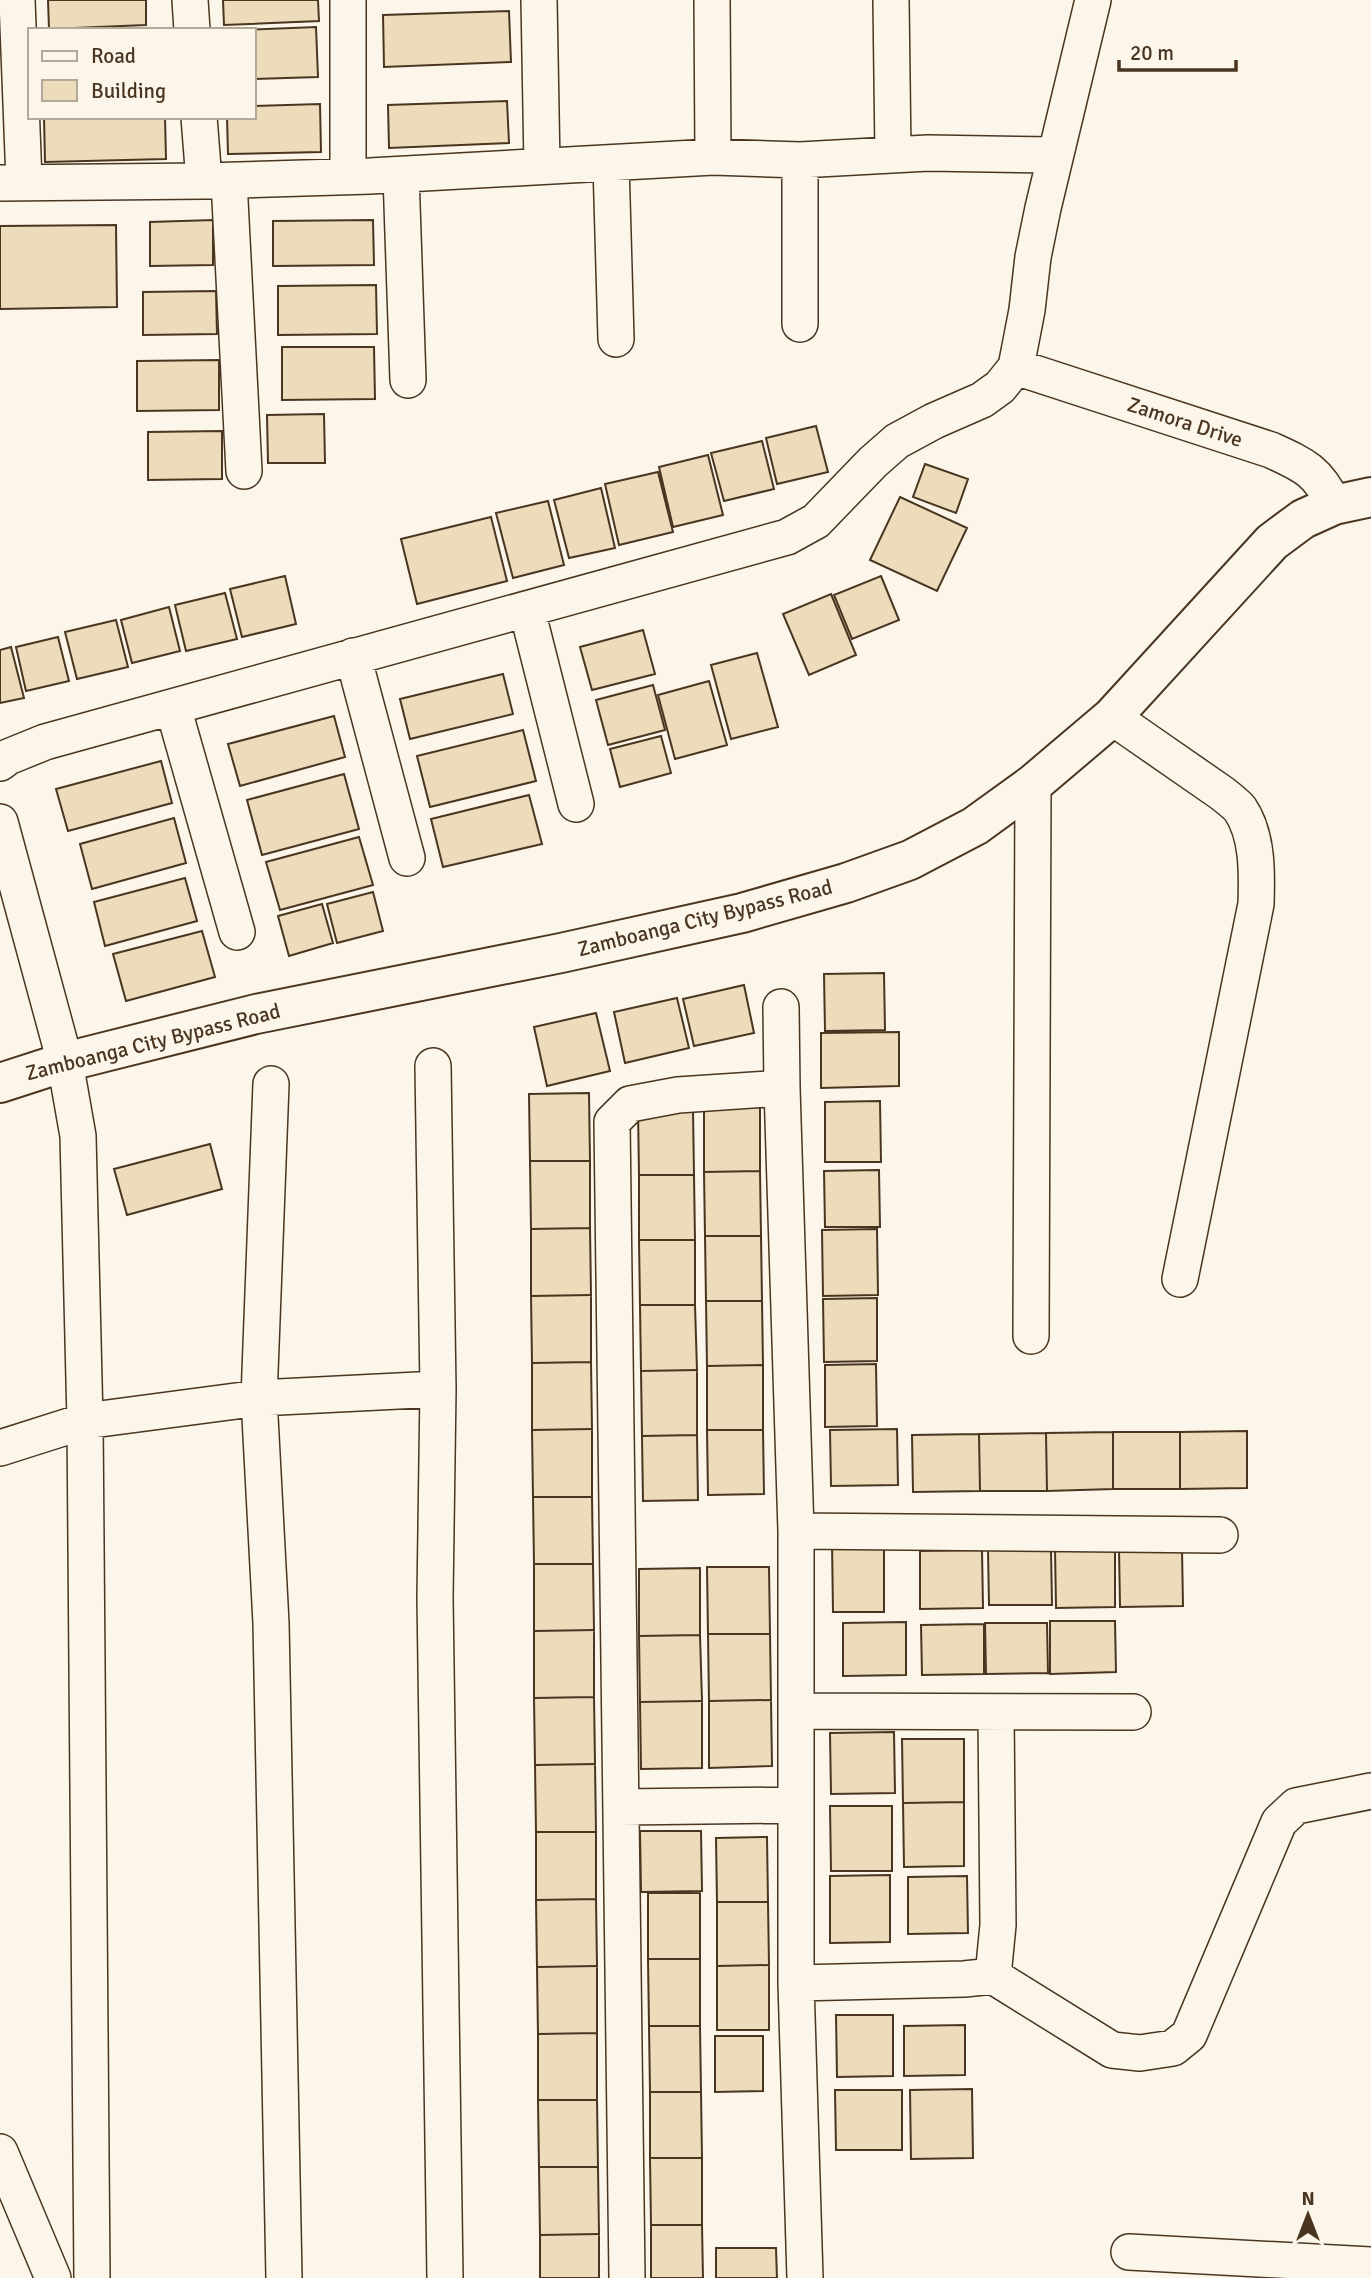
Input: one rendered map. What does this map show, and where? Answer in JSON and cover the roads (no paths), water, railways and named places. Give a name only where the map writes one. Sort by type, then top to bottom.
[{"type":"main road","name":"Zamboanga City Bypass Road","points":[[0,1083],[65,1062],[256,1014],[561,953],[755,909],[846,883],[909,860],[975,826],[1033,784],[1112,717],[1272,542],[1303,519],[1334,505],[1371,497]]},
{"type":"street","points":[[17,0],[12,182],[217,181],[401,175],[713,157],[800,160],[928,153],[1054,155]]},
{"type":"street","points":[[190,0],[192,28]]},
{"type":"street","points":[[348,0],[348,176]]},
{"type":"street","points":[[539,0],[541,166]]},
{"type":"street","points":[[712,0],[713,157]]},
{"type":"street","points":[[891,0],[893,155]]},
{"type":"street","points":[[0,763],[45,742],[787,537],[816,521],[897,441],[982,400],[1000,387],[1016,367],[1027,310],[1033,257],[1054,155],[1093,0]]},
{"type":"street","points":[[200,119],[217,181],[244,471]]},
{"type":"street","points":[[800,160],[800,324]]},
{"type":"street","points":[[611,164],[616,339]]},
{"type":"street","points":[[401,175],[408,380]]},
{"type":"street","name":"Zamora Drive","points":[[1016,367],[1271,450],[1317,475],[1334,505]]},
{"type":"street","points":[[527,610],[576,804]]},
{"type":"street","points":[[353,656],[407,858]]},
{"type":"street","points":[[173,707],[237,932]]},
{"type":"street","points":[[1112,717],[1240,808],[1249,826],[1254,853],[1256,904],[1180,1279]]},
{"type":"street","points":[[1031,1336],[1033,784]]},
{"type":"street","points":[[0,822],[65,1062],[78,1136],[85,1421],[92,2278]]},
{"type":"street","points":[[782,1007],[782,1088],[796,1531],[796,1983],[805,2278]]},
{"type":"street","points":[[433,1066],[438,1389],[435,1598],[445,2278]]},
{"type":"street","points":[[271,1084],[259,1398],[271,1623],[284,2278]]},
{"type":"street","points":[[627,2278],[612,1122],[630,1104],[678,1095],[782,1088]]},
{"type":"street","points":[[0,1448],[85,1421],[259,1398],[438,1389]]},
{"type":"street","points":[[796,1531],[1220,1535]]},
{"type":"street","points":[[796,1711],[1133,1712]]},
{"type":"street","points":[[993,1976],[998,1925],[996,1713]]},
{"type":"street","points":[[796,1983],[993,1976],[1112,2050],[1140,2053],[1173,2048],[1189,2035],[1279,1822],[1296,1806],[1371,1791]]},
{"type":"street","points":[[621,1807],[796,1805]]},
{"type":"street","points":[[0,2152],[52,2278]]},
{"type":"street","points":[[1129,2252],[1371,2265]]}]
